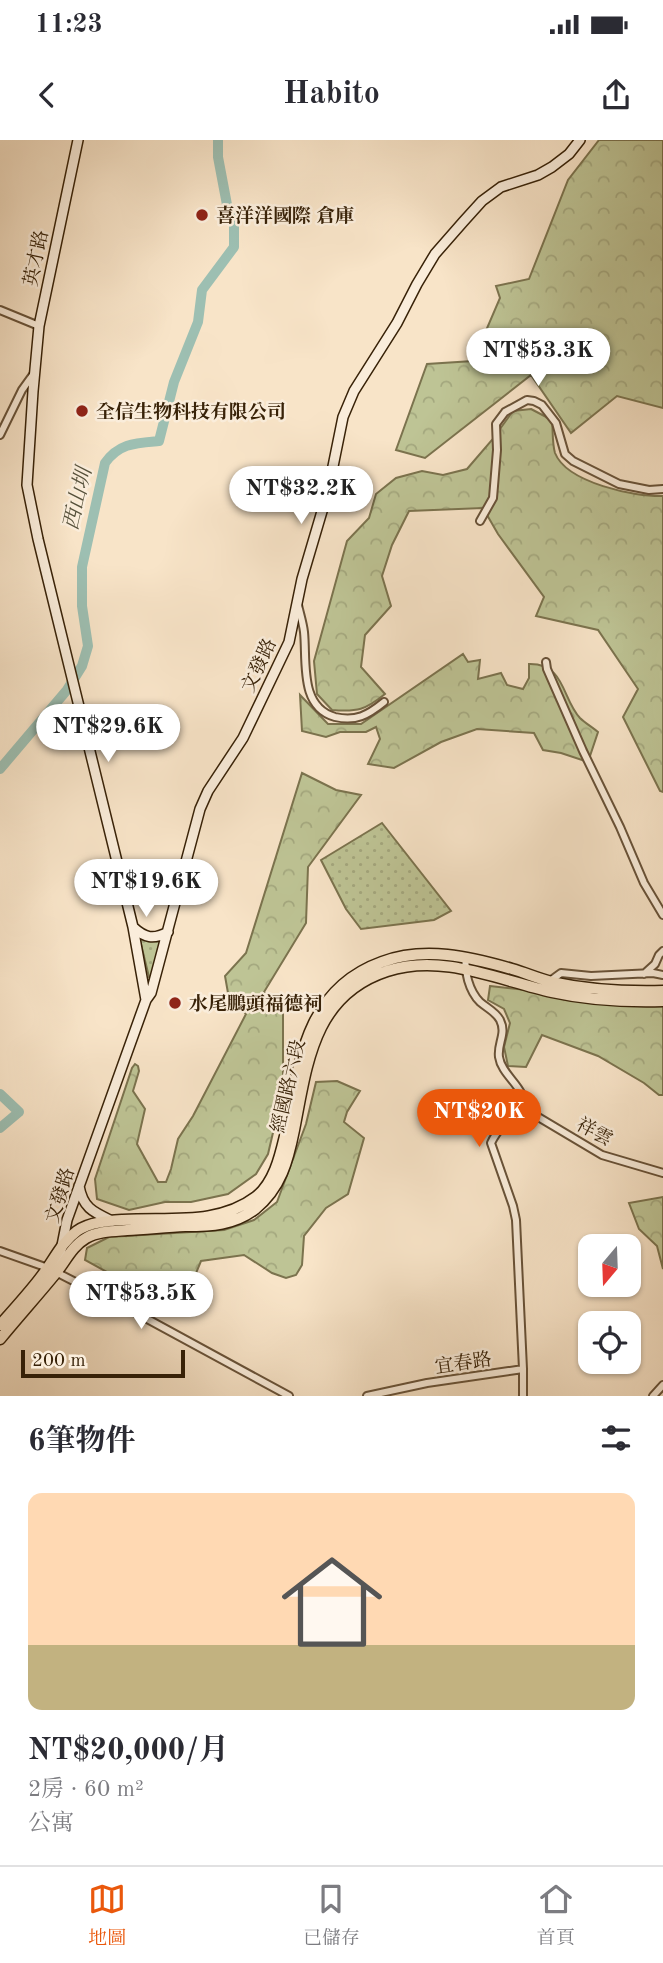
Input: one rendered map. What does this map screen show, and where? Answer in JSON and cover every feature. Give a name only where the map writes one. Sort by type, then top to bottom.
[{"type":"main road","name":"經國路六段","points":[[62,1245],[77,1231],[111,1221],[213,1221],[260,1194],[276,1170],[303,1046],[317,1016],[336,990],[366,968],[405,955],[421,953],[467,957],[513,969],[583,998],[663,1001]]},
{"type":"main road","name":"經國路六段","points":[[52,1270],[76,1246],[94,1234],[243,1217],[256,1208],[278,1184],[288,1159],[308,1061],[321,1023],[338,1002],[359,983],[398,967],[449,965],[549,986],[663,991]]},
{"type":"main road","points":[[0,1339],[52,1270],[62,1245]]},
{"type":"main road","points":[[0,1325],[52,1270]]},
{"type":"street","name":"英才路","points":[[78,140],[39,326],[27,485],[133,927]]},
{"type":"street","name":"文發路","points":[[62,1245],[79,1184],[146,1000],[151,993],[200,809],[208,790],[243,738],[289,642],[297,600],[328,491],[347,405],[435,254],[482,201],[501,187],[538,175],[552,167],[569,154],[580,140]]},
{"type":"street","points":[[0,310],[39,326]]},
{"type":"street","points":[[0,435],[22,390],[35,372]]},
{"type":"street","points":[[481,521],[493,498],[496,424],[505,412],[527,400],[542,405],[556,423],[565,454],[573,461],[619,484],[649,491],[663,489]]},
{"type":"street","points":[[297,600],[304,631],[308,690],[315,704],[327,715],[357,719],[368,715],[384,702]]},
{"type":"street","points":[[546,662],[583,751],[644,883],[663,915]]},
{"type":"street","points":[[133,927],[153,938],[168,932]]},
{"type":"street","points":[[133,927],[146,1000]]},
{"type":"street","points":[[643,975],[655,964],[663,951]]},
{"type":"street","points":[[467,957],[465,968],[477,999],[500,1020],[504,1034],[499,1056],[506,1073],[522,1093],[518,1105],[491,1143],[516,1220],[523,1396]]},
{"type":"street","points":[[549,986],[561,973],[663,975]]},
{"type":"street","name":"祥雲","points":[[518,1105],[602,1155],[663,1172]]},
{"type":"street","points":[[79,1184],[85,1205],[111,1221]]},
{"type":"street","points":[[0,1251],[52,1270],[289,1396]]},
{"type":"street","name":"宜春路","points":[[367,1396],[428,1382],[523,1369]]},
{"type":"street","points":[[653,1396],[663,1385]]},
{"type":"green space","points":[[599,140],[663,140],[663,408],[617,396],[571,433],[531,375],[425,458],[396,450],[427,364],[473,361],[500,298],[496,286],[529,279],[568,180]]},
{"type":"green space","points":[[531,409],[552,420],[555,453],[562,464],[573,473],[620,491],[663,496],[663,792],[660,791],[623,717],[638,689],[598,630],[536,616],[544,597],[498,534],[483,508],[409,511],[392,545],[382,576],[391,606],[365,635],[361,667],[385,694],[366,707],[348,711],[332,710],[317,694],[314,661],[347,541],[369,518],[376,494],[396,478],[422,471],[443,475],[467,469],[513,411]]},
{"type":"green space","points":[[463,654],[468,662],[480,660],[478,679],[501,673],[507,685],[523,689],[529,678],[529,664],[550,669],[580,718],[598,732],[588,762],[543,750],[534,733],[477,729],[441,742],[394,768],[368,764],[380,739],[376,727],[366,732],[340,732],[326,737],[302,731],[300,695],[328,724],[361,724]]},
{"type":"green space","points":[[302,773],[336,790],[361,795],[308,867],[306,923],[264,992],[283,1012],[283,1090],[268,1154],[256,1174],[228,1194],[191,1202],[165,1202],[129,1210],[97,1199],[95,1179],[135,1064],[139,1071],[133,1091],[145,1109],[137,1144],[158,1182],[166,1182],[178,1139],[193,1116],[246,1014],[228,993],[225,976],[246,953]]},
{"type":"green space","points":[[382,823],[451,911],[434,920],[361,929],[346,909],[321,860]]},
{"type":"green space","points":[[139,936],[162,937],[151,977],[149,977]]},
{"type":"green space","points":[[490,986],[663,1005],[663,1095],[598,1056],[542,1035],[526,1067],[508,1066],[504,1047],[510,1023],[504,1009],[488,1000]]},
{"type":"green space","points":[[337,1081],[360,1091],[344,1122],[364,1138],[348,1194],[326,1208],[304,1236],[302,1265],[296,1275],[286,1278],[272,1273],[244,1255],[201,1261],[180,1312],[85,1260],[87,1248],[109,1237],[224,1230],[254,1220],[277,1202],[306,1124],[316,1082]]},
{"type":"green space","points":[[663,1197],[663,1269],[657,1246],[639,1229],[629,1203]]},
{"type":"waterway","name":"西山圳","points":[[0,769],[67,690],[82,666],[88,646],[82,606],[82,567],[105,463],[122,448],[159,441],[174,382],[198,322],[202,290],[234,247],[234,218],[228,210],[218,157],[218,140]]},
{"type":"waterway","name":"西山圳","points":[[0,1094],[19,1112],[0,1128]]},
{"type":"place","name":"喜洋洋國際 倉庫","points":[[202,215]]},
{"type":"place","name":"全信生物科技有限公司","points":[[82,411]]},
{"type":"place","name":"水尾鵬頭福德祠","points":[[175,1003]]}]
